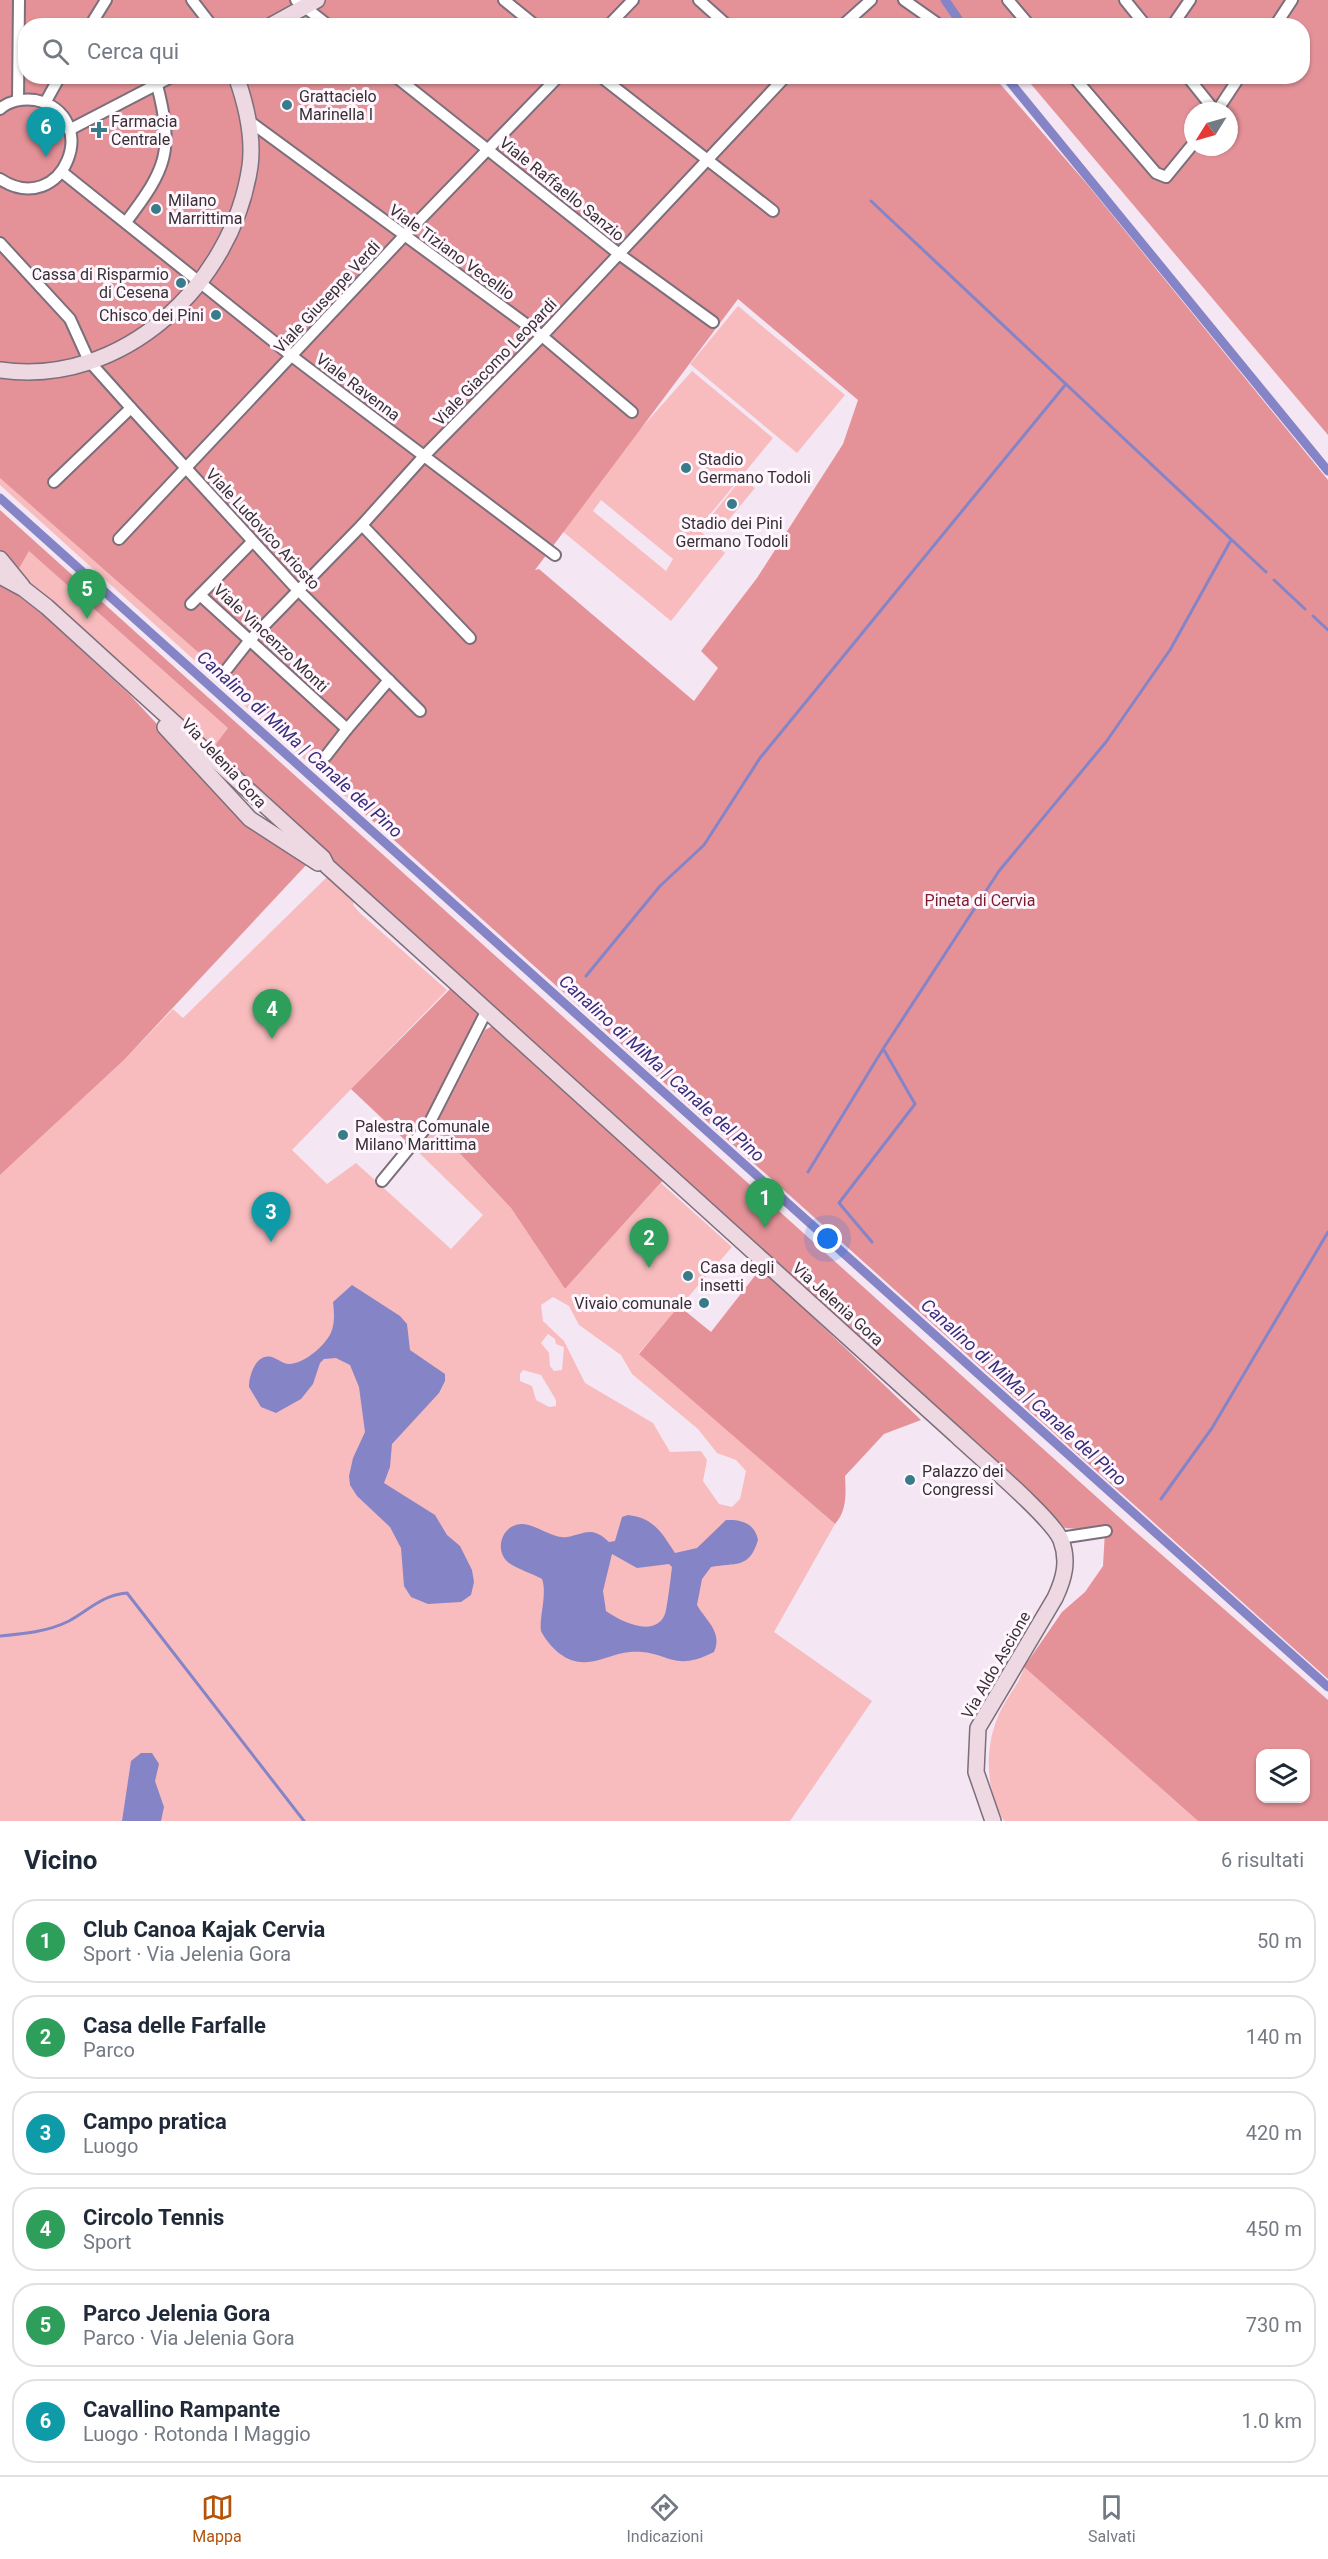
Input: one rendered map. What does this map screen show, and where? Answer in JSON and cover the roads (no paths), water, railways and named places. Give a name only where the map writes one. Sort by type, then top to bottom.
[{"type":"street","points":[[19,0],[19,18]]},
{"type":"street","points":[[95,18],[105,0]]},
{"type":"street","points":[[192,0],[206,18]]},
{"type":"street","points":[[504,0],[526,18]]},
{"type":"street","points":[[616,18],[633,0]]},
{"type":"street","points":[[699,0],[719,18]]},
{"type":"street","points":[[851,18],[871,0]]},
{"type":"street","points":[[904,0],[930,18]]},
{"type":"street","points":[[1008,0],[1023,18]]},
{"type":"street","points":[[1125,0],[1140,18]]},
{"type":"street","points":[[1178,18],[1190,0]]},
{"type":"street","points":[[1280,18],[1292,0]]},
{"type":"street","points":[[282,18],[306,2],[322,18]]},
{"type":"street","points":[[18,84],[18,100]]},
{"type":"street","points":[[45,103],[56,84]]},
{"type":"street","points":[[1,372],[40,371],[89,361],[137,341],[179,307],[201,282],[227,237],[245,191],[250,164],[249,121],[238,84]]},
{"type":"street","name":"Viale Raffaello Sanzio","points":[[405,84],[619,254],[712,322]]},
{"type":"street","name":"Viale Giuseppe Verdi","points":[[119,539],[293,357],[404,236],[551,84]]},
{"type":"street","points":[[610,84],[772,211]]},
{"type":"street","name":"Viale Giacomo Leopardi","points":[[228,669],[249,641],[362,525],[424,456],[542,336],[778,84]]},
{"type":"street","points":[[1080,84],[1156,173],[1166,177],[1184,156]]},
{"type":"street","points":[[1194,84],[1209,102]]},
{"type":"street","points":[[1222,102],[1235,84]]},
{"type":"street","points":[[69,130],[157,85],[167,124],[165,158],[141,202],[126,222]]},
{"type":"street","points":[[0,109],[18,100],[31,99],[45,103],[64,118],[72,144],[69,159],[62,172],[43,186],[20,188],[0,179]]},
{"type":"street","name":"Viale Tiziano Vecellio","points":[[249,121],[542,336],[632,412]]},
{"type":"street","name":"Viale Ravenna","points":[[62,172],[293,357],[555,555]]},
{"type":"street","name":"Viale Ludovico Ariosto","points":[[0,243],[69,319],[89,361],[131,408],[252,542],[420,711]]},
{"type":"street","points":[[54,482],[131,408]]},
{"type":"street","points":[[362,525],[470,638]]},
{"type":"street","name":"Viale Vincenzo Monti","points":[[252,542],[200,595],[346,729]]},
{"type":"street","name":"Via Jelenia Gora","points":[[0,559],[24,589],[956,1435],[1032,1507],[1060,1538]]},
{"type":"street","name":"Via Jelenia Gora","points":[[0,576],[24,589]]},
{"type":"street","points":[[191,604],[200,595]]},
{"type":"street","points":[[326,756],[346,729],[389,680]]},
{"type":"street","points":[[382,1180],[429,1124],[488,1010]]},
{"type":"street","points":[[1060,1538],[1106,1531]]},
{"type":"street","name":"Via Aldo Ascione","points":[[993,1821],[976,1772],[978,1728],[1055,1598],[1065,1576],[1060,1538]]},
{"type":"water","points":[[352,1285],[400,1316],[407,1324],[410,1350],[445,1374],[445,1381],[439,1393],[392,1444],[390,1467],[384,1483],[435,1515],[447,1535],[460,1546],[472,1570],[474,1582],[471,1595],[461,1602],[428,1604],[411,1597],[404,1586],[401,1548],[390,1527],[357,1496],[350,1485],[349,1476],[353,1458],[365,1432],[359,1387],[350,1365],[336,1358],[324,1359],[320,1363],[313,1384],[301,1399],[276,1413],[261,1407],[249,1387],[254,1366],[262,1358],[272,1357],[287,1364],[295,1363],[309,1357],[321,1346],[332,1330],[333,1302]]},
{"type":"water","points":[[628,1515],[651,1523],[675,1553],[697,1548],[726,1520],[737,1520],[751,1526],[754,1530],[758,1540],[746,1560],[711,1567],[702,1579],[697,1605],[715,1633],[714,1652],[688,1661],[643,1652],[630,1652],[581,1662],[563,1656],[545,1638],[541,1629],[544,1593],[542,1579],[509,1563],[504,1558],[501,1545],[505,1533],[516,1525],[523,1524],[562,1537],[593,1532],[609,1542],[615,1541],[622,1517]],"holes":[[[612,1554],[637,1568],[669,1564],[672,1567],[665,1614],[660,1621],[646,1627],[628,1623],[606,1611],[603,1591]]]},
{"type":"water","points":[[141,1753],[152,1753],[159,1764],[155,1781],[164,1807],[161,1821],[122,1821],[131,1761]]},
{"type":"waterway","points":[[945,0],[957,18]]},
{"type":"waterway","points":[[1012,84],[1328,471]]},
{"type":"waterway","points":[[871,201],[1266,572]]},
{"type":"waterway","points":[[586,976],[660,886],[704,845],[760,758],[1066,384]]},
{"type":"waterway","name":"Canalino di MiMa | Canale del Pino","points":[[0,498],[1328,1687]]},
{"type":"waterway","points":[[808,1172],[883,1049],[999,871],[1106,742],[1170,650],[1231,540]]},
{"type":"waterway","points":[[1274,580],[1305,609]]},
{"type":"waterway","points":[[1313,616],[1328,630]]},
{"type":"waterway","points":[[872,1242],[839,1203],[915,1104],[884,1050]]},
{"type":"waterway","points":[[1161,1499],[1212,1428],[1328,1232]]},
{"type":"waterway","points":[[0,1636],[52,1628],[69,1621],[103,1600],[127,1593],[304,1821]]},
{"type":"place","name":"Grattacielo Marinella I","points":[[287,105]]},
{"type":"place","name":"Farmacia Centrale","points":[[99,130]]},
{"type":"place","name":"Cavallino Rampante","points":[[46,157]]},
{"type":"place","name":"Milano Marrittima","points":[[156,209]]},
{"type":"place","name":"Cassa di Risparmio di Cesena","points":[[181,283]]},
{"type":"place","name":"Chisco dei Pini","points":[[216,315]]},
{"type":"place","name":"Stadio Germano Todoli","points":[[686,468]]},
{"type":"place","name":"Stadio dei Pini Germano Todoli","points":[[732,504]]},
{"type":"place","name":"Parco Jelenia Gora","points":[[87,619]]},
{"type":"place","name":"Circolo Tennis","points":[[272,1039]]},
{"type":"place","name":"Palestra Comunale Milano Marittima","points":[[343,1135]]},
{"type":"place","name":"Club Canoa Kajak Cervia","points":[[765,1228]]},
{"type":"place","name":"Campo pratica","points":[[271,1242]]},
{"type":"place","name":"Casa delle Farfalle","points":[[649,1268]]},
{"type":"place","name":"Casa degli insetti","points":[[688,1276]]},
{"type":"place","name":"Vivaio comunale","points":[[704,1303]]},
{"type":"place","name":"Palazzo dei Congressi","points":[[910,1480]]},
{"type":"park label","name":"Pineta di Cervia","points":[[980,900]]}]
